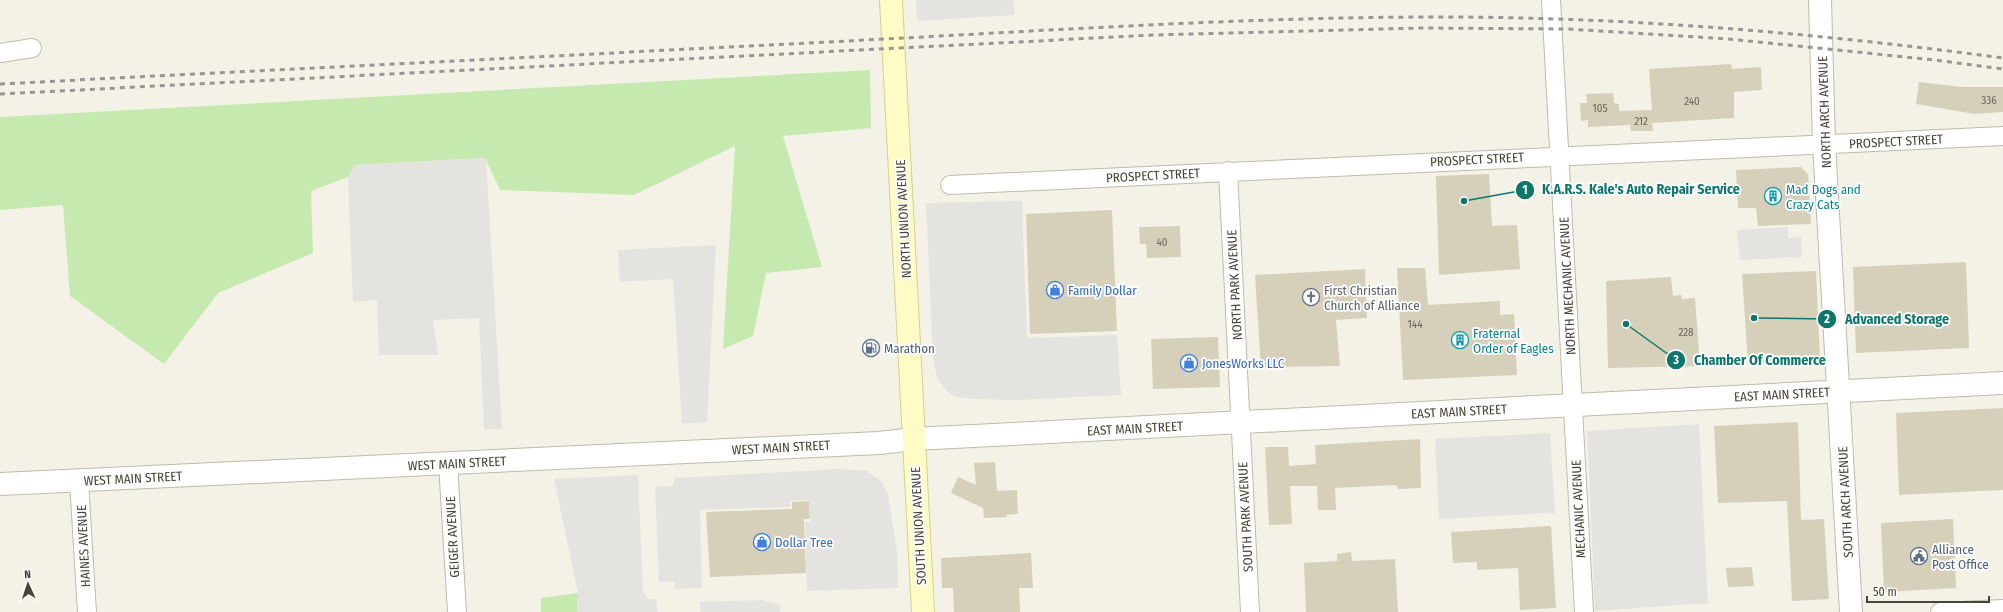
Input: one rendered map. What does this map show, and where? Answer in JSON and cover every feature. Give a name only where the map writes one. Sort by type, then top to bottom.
[{"type":"main road","name":"NORTH UNION AVENUE","points":[[891,0],[914,439]]},
{"type":"main road","name":"SOUTH UNION AVENUE","points":[[914,439],[923,612]]},
{"type":"street","name":"NORTH MECHANIC AVENUE","points":[[1551,0],[1573,405]]},
{"type":"street","name":"NORTH ARCH AVENUE","points":[[1820,0],[1824,144],[1840,391]]},
{"type":"street","points":[[0,53],[32,48]]},
{"type":"street","name":"PROSPECT STREET","points":[[950,185],[1560,155],[2003,136]]},
{"type":"street","name":"NORTH PARK AVENUE","points":[[1228,171],[1241,422]]},
{"type":"street","name":"EAST MAIN STREET","points":[[914,439],[2003,383]]},
{"type":"street","name":"SOUTH ARCH AVENUE","points":[[1840,391],[1851,612]]},
{"type":"street","name":"MECHANIC AVENUE","points":[[1573,405],[1584,612]]},
{"type":"street","name":"SOUTH PARK AVENUE","points":[[1241,422],[1250,612]]},
{"type":"street","name":"WEST MAIN STREET","points":[[0,484],[879,443],[914,439]]},
{"type":"street","name":"GEIGER AVENUE","points":[[448,463],[457,612]]},
{"type":"street","name":"HAINES AVENUE","points":[[79,481],[87,612]]},
{"type":"street","points":[[1940,612],[2003,609]]},
{"type":"green space","points":[[870,70],[871,128],[783,136],[822,267],[766,273],[753,336],[723,349],[735,146],[634,195],[500,190],[485,158],[355,165],[348,177],[311,191],[313,253],[218,293],[164,364],[70,296],[63,205],[0,210],[0,117]]},
{"type":"green space","points":[[578,593],[577,612],[541,612],[541,598]]},
{"type":"shaded area","points":[[916,0],[1013,0],[1015,15],[917,21]]},
{"type":"shaded area","points":[[486,158],[502,429],[484,429],[479,318],[433,320],[438,355],[379,355],[377,300],[353,302],[348,177],[355,165]]},
{"type":"shaded area","points":[[1022,201],[1027,338],[1117,335],[1121,395],[1018,400],[973,399],[956,397],[946,390],[937,377],[933,359],[926,203]]},
{"type":"shaded area","points":[[1788,227],[1788,238],[1801,237],[1802,257],[1740,260],[1737,230]]},
{"type":"shaded area","points":[[716,245],[707,422],[682,424],[673,279],[620,282],[618,250]]},
{"type":"shaded area","points":[[1699,424],[1708,603],[1595,611],[1587,431]]},
{"type":"shaded area","points":[[1550,433],[1555,513],[1439,519],[1435,439]]},
{"type":"shaded area","points":[[839,469],[867,471],[882,482],[888,494],[897,551],[898,588],[807,591],[805,522],[811,521],[809,500],[790,501],[790,507],[700,510],[702,588],[675,589],[675,581],[659,582],[655,487],[672,486],[674,484],[674,478]]},
{"type":"shaded area","points":[[638,475],[643,591],[648,599],[656,599],[658,612],[577,612],[578,593],[554,479]]},
{"type":"shaded area","points":[[763,600],[780,605],[780,612],[701,612],[699,602]]},
{"type":"building","points":[[1731,64],[1732,69],[1761,67],[1762,90],[1734,92],[1734,118],[1652,123],[1653,131],[1631,131],[1630,125],[1588,127],[1588,120],[1581,121],[1580,103],[1587,103],[1586,94],[1613,93],[1614,103],[1619,104],[1619,111],[1652,110],[1649,69]]},
{"type":"building","points":[[1919,82],[1962,87],[2003,87],[2003,112],[1975,114],[1916,104]]},
{"type":"building","name":"Mad Dogs and Crazy Cats","points":[[1801,167],[1808,174],[1811,224],[1758,226],[1756,208],[1738,208],[1736,170]]},
{"type":"building","points":[[1489,174],[1492,226],[1517,225],[1520,269],[1439,275],[1436,176]]},
{"type":"building","points":[[1112,210],[1117,331],[1030,334],[1026,214]]},
{"type":"building","points":[[1180,226],[1181,257],[1147,258],[1146,244],[1140,244],[1139,227]]},
{"type":"building","points":[[1966,262],[1969,348],[1856,353],[1853,267]]},
{"type":"building","points":[[1397,268],[1425,268],[1428,305],[1500,301],[1500,315],[1514,314],[1517,375],[1403,380]]},
{"type":"building","name":"First Christian Church of Alliance","points":[[1365,269],[1367,318],[1336,320],[1340,366],[1261,367],[1255,275]]},
{"type":"building","points":[[1816,271],[1820,360],[1748,364],[1742,274]]},
{"type":"building","points":[[1671,277],[1673,296],[1681,295],[1682,299],[1695,298],[1700,366],[1608,368],[1606,281]]},
{"type":"building","points":[[1218,337],[1220,387],[1153,389],[1151,339]]},
{"type":"building","points":[[2003,408],[2003,490],[1899,495],[1896,413]]},
{"type":"building","points":[[1798,422],[1801,520],[1824,519],[1829,599],[1792,601],[1787,501],[1718,503],[1714,426]]},
{"type":"building","points":[[1420,439],[1421,488],[1398,489],[1396,485],[1335,488],[1336,510],[1318,510],[1317,486],[1290,486],[1292,524],[1269,525],[1265,447],[1288,447],[1289,466],[1316,464],[1315,445]]},
{"type":"building","points":[[995,462],[997,491],[1017,490],[1018,514],[1006,515],[1007,517],[984,518],[983,508],[951,493],[958,477],[976,485],[974,463]]},
{"type":"building","points":[[809,501],[810,519],[804,519],[806,573],[710,577],[706,512],[792,509],[792,502]]},
{"type":"building","name":"Alliance Post Office","points":[[1953,519],[1956,588],[1884,592],[1881,523]]},
{"type":"building","points":[[1551,526],[1556,608],[1520,610],[1518,568],[1477,570],[1477,562],[1453,563],[1451,532]]},
{"type":"building","points":[[1351,552],[1352,561],[1395,559],[1398,612],[1306,612],[1304,563],[1337,561],[1337,554]]},
{"type":"building","points":[[1031,553],[1033,588],[1019,588],[1020,612],[954,612],[953,588],[942,588],[941,558]]},
{"type":"building","points":[[1752,567],[1754,586],[1728,587],[1726,568]]},
{"type":"railway","points":[[0,84],[1153,25],[1297,19],[1440,17],[1581,20],[1722,28],[1863,41],[2003,58]]},
{"type":"railway","points":[[0,94],[1154,35],[1421,28],[1568,29],[1729,39],[1935,60],[2003,69]]},
{"type":"place","name":"Mad Dogs and Crazy Cats","points":[[1773,196]]},
{"type":"place","name":"K.A.R.S. Kale's Auto Repair Service","points":[[1464,201]]},
{"type":"place","name":"Family Dollar","points":[[1055,290]]},
{"type":"place","name":"First Christian Church of Alliance","points":[[1311,297]]},
{"type":"place","name":"Advanced Storage","points":[[1754,318]]},
{"type":"place","name":"Chamber Of Commerce","points":[[1626,324]]},
{"type":"place","name":"Fraternal Order of Eagles","points":[[1460,340]]},
{"type":"place","name":"Marathon","points":[[871,348]]},
{"type":"place","name":"JonesWorks LLC","points":[[1189,363]]},
{"type":"place","name":"Dollar Tree","points":[[762,542]]},
{"type":"place","name":"Alliance Post Office","points":[[1919,556]]}]
